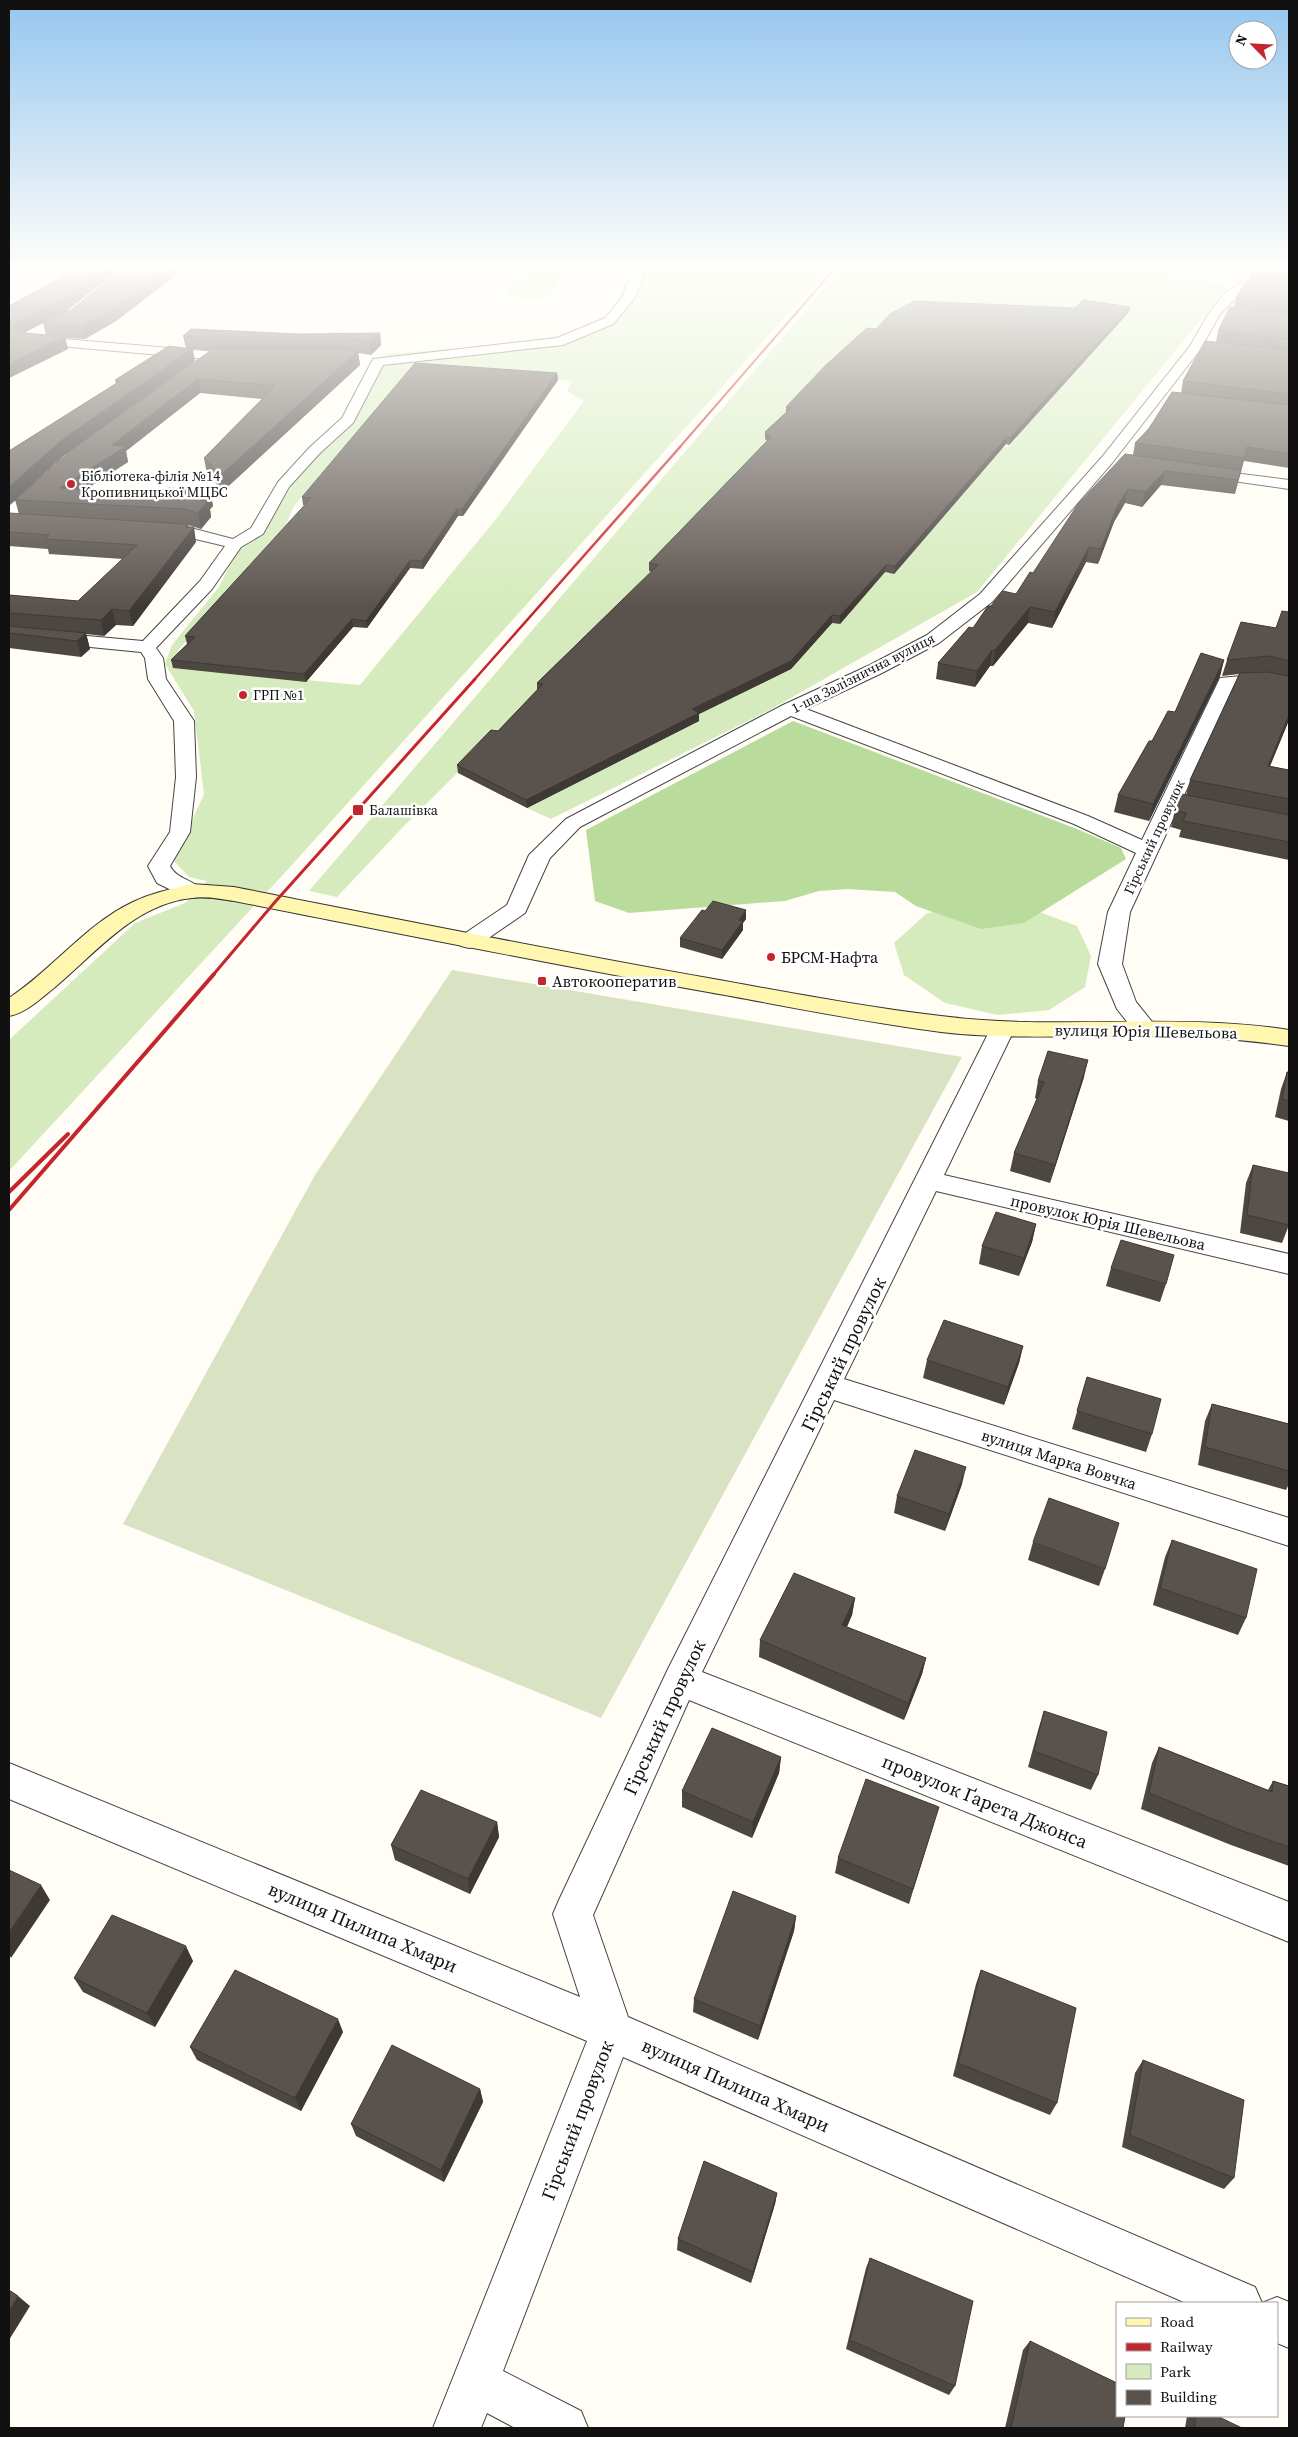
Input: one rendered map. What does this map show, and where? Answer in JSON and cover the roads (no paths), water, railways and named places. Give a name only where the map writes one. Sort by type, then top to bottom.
[{"type":"street","points":[[147,647],[206,584],[236,544],[257,531],[283,485],[315,450],[348,420],[365,380]]},
{"type":"street","name":"1-ша Залізнична вулиця","points":[[468,941],[498,923],[517,908],[540,855],[573,822],[790,709],[932,640],[986,598],[1107,460],[1170,380]]},
{"type":"street","points":[[1156,397],[1175,399]]},
{"type":"street","points":[[1107,460],[1126,462]]},
{"type":"street","points":[[12,519],[58,470]]},
{"type":"street","points":[[1184,470],[1289,485]]},
{"type":"street","points":[[138,529],[187,532],[236,544]]},
{"type":"street","points":[[9,634],[147,647]]},
{"type":"street","points":[[147,647],[154,658],[157,679],[184,721],[186,777],[180,832],[159,866],[165,878],[191,891]]},
{"type":"street","name":"Гірський провулок","points":[[1145,1028],[1125,1004],[1110,964],[1118,912],[1148,851],[1180,804],[1227,682],[1264,680],[1289,685]]},
{"type":"street","points":[[790,709],[1081,820],[1148,851]]},
{"type":"street","name":"вулиця Юрія Шевельова","points":[[9,1009],[30,997],[128,911],[150,901],[191,891],[234,894],[468,941],[841,1009],[1002,1030],[1145,1028],[1256,1033],[1289,1038]]},
{"type":"street","name":"Гірський провулок","points":[[458,2428],[612,2031],[573,1914],[680,1680],[828,1386],[927,1180],[1002,1030]]},
{"type":"street","name":"провулок Юрія Шевельова","points":[[927,1180],[1289,1264]]},
{"type":"street","name":"вулиця Марка Вовчка","points":[[828,1386],[1289,1532]]},
{"type":"street","name":"провулок Ґарета Джонса","points":[[680,1680],[1289,1922]]},
{"type":"street","name":"вулиця Пилипа Хмари","points":[[9,1781],[612,2031],[1237,2302]]},
{"type":"street","points":[[476,2382],[564,2428]]},
{"type":"railway","points":[[679,448],[738,380]]},
{"type":"railway","points":[[474,680],[680,447]]},
{"type":"railway","points":[[213,975],[275,902],[475,679]]},
{"type":"railway","points":[[9,1210],[214,974]]},
{"type":"railway","points":[[9,1192],[68,1134]]},
{"type":"place","name":"Бібліотека-філія №14 Кропивницької МЦБС","points":[[71,484]]},
{"type":"place","name":"ГРП №1","points":[[243,695]]},
{"type":"place","name":"Балашівка","points":[[358,810]]},
{"type":"place","name":"БРСМ-Нафта","points":[[771,957]]},
{"type":"place","name":"Автокооператив","points":[[542,981]]}]
